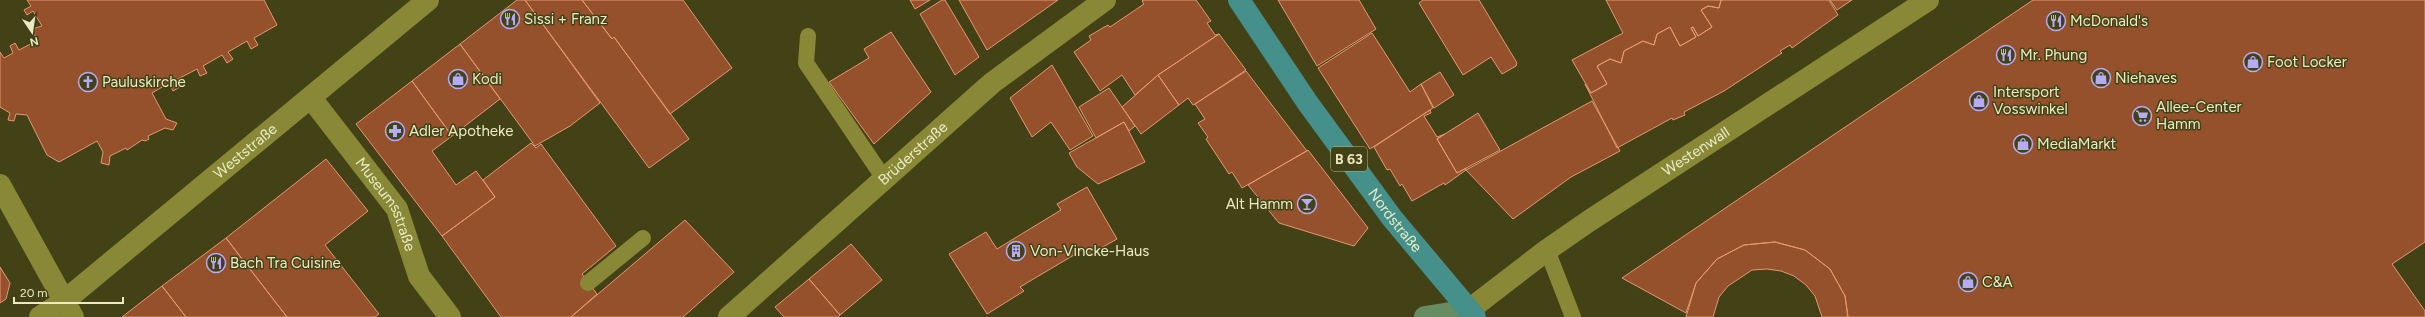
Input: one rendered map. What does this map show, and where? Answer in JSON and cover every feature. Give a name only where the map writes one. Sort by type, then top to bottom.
[{"type":"main road","name":"Nordstraße","points":[[1239,0],[1307,102],[1392,218],[1472,314]]},
{"type":"main road","points":[[1426,317],[1472,314]]},
{"type":"street","name":"Weststraße","points":[[40,317],[68,309],[311,98],[428,0]]},
{"type":"street","name":"Brüderstraße","points":[[729,317],[885,180],[992,82],[1105,0]]},
{"type":"street","name":"Westenwall","points":[[1472,314],[1547,250],[1928,0]]},
{"type":"street","name":"Museumsstraße","points":[[311,98],[397,209],[419,276],[450,317]]},
{"type":"street","points":[[0,185],[68,309]]},
{"type":"lane","points":[[808,36],[806,63],[885,180]]},
{"type":"lane","points":[[588,283],[643,238]]},
{"type":"lane","points":[[1547,250],[1573,317]]},
{"type":"building","name":"Pauluskirche","points":[[27,0],[264,0],[277,25],[254,38],[258,45],[251,49],[247,41],[228,52],[233,59],[227,63],[222,55],[203,66],[207,73],[200,76],[197,69],[176,80],[180,87],[173,91],[169,83],[152,93],[166,119],[177,123],[173,130],[165,128],[148,136],[149,139],[145,141],[142,140],[127,150],[126,148],[110,156],[109,165],[101,163],[103,152],[97,141],[59,162],[47,155],[27,115],[16,114],[14,121],[8,120],[10,113],[0,107],[0,52],[4,58],[13,53],[10,46],[15,43],[19,50],[38,40],[33,33],[35,28],[42,26],[33,11],[27,15],[24,10],[31,6]]},
{"type":"building","points":[[517,0],[525,0],[600,103],[570,126],[535,146],[460,44]]},
{"type":"building","points":[[525,0],[582,0],[612,39],[614,37],[689,139],[649,168]]},
{"type":"building","points":[[582,0],[683,0],[732,68],[670,114],[614,37],[612,39]]},
{"type":"building","points":[[910,0],[930,0],[915,9]]},
{"type":"building","points":[[942,0],[945,0],[979,57],[955,75],[920,14]]},
{"type":"building","points":[[959,0],[1058,0],[987,50]]},
{"type":"building","points":[[1196,0],[1211,21],[1207,23],[1215,35],[1219,34],[1158,75],[1135,95],[1122,75],[1100,91],[1074,52],[1091,40],[1089,36],[1108,25],[1110,27],[1144,4],[1142,1]]},
{"type":"building","points":[[1278,0],[1359,0],[1376,29],[1317,66]]},
{"type":"building","points":[[1423,0],[1479,0],[1517,63],[1516,66],[1502,74],[1491,57],[1463,75],[1419,3]]},
{"type":"building","points":[[1606,0],[1721,0],[1719,8],[1708,6],[1701,10],[1712,27],[1698,36],[1693,27],[1691,28],[1696,37],[1680,46],[1670,27],[1657,34],[1654,45],[1643,41],[1624,51],[1621,63],[1610,59],[1597,66],[1607,84],[1591,93],[1572,60],[1623,33]]},
{"type":"building","points":[[1721,0],[1829,0],[1838,15],[1792,48],[1790,45],[1780,51],[1782,53],[1724,91],[1684,112],[1685,115],[1673,120],[1672,118],[1617,148],[1585,84],[1591,93],[1607,84],[1597,66],[1610,59],[1621,63],[1624,51],[1643,41],[1654,45],[1657,34],[1670,27],[1680,46],[1696,37],[1691,28],[1693,27],[1698,36],[1712,27],[1701,10],[1708,6],[1719,8]]},
{"type":"building","points":[[1830,0],[1852,0],[1837,10]]},
{"type":"building","name":"Allee-Center Hamm","points":[[2033,0],[2425,0],[2425,242],[2392,264],[2425,311],[2425,317],[1848,317],[1845,296],[1830,269],[1805,250],[1775,242],[1744,245],[1717,259],[1696,283],[1686,313],[1622,278]]},
{"type":"building","points":[[891,32],[931,92],[874,144],[829,82],[869,58],[864,49]]},
{"type":"building","points":[[1372,33],[1410,92],[1421,84],[1433,108],[1370,149],[1318,68]]},
{"type":"building","points":[[1219,34],[1246,70],[1195,104],[1193,105],[1188,98],[1179,105],[1158,75]]},
{"type":"building","points":[[460,44],[500,99],[452,136],[412,81]]},
{"type":"building","points":[[1052,65],[1093,136],[1070,150],[1051,122],[1032,137],[1010,98]]},
{"type":"building","points":[[1246,71],[1307,151],[1242,188],[1232,172],[1229,174],[1206,139],[1208,137],[1198,123],[1205,119],[1195,104]]},
{"type":"building","points":[[1440,72],[1454,95],[1434,108],[1421,84]]},
{"type":"building","points":[[1158,75],[1179,105],[1141,134],[1122,107]]},
{"type":"building","points":[[412,81],[452,136],[432,151],[456,185],[476,171],[495,197],[442,236],[356,124]]},
{"type":"building","points":[[1109,88],[1135,126],[1129,131],[1124,122],[1096,138],[1079,107]]},
{"type":"building","points":[[1592,101],[1620,151],[1571,177],[1513,219],[1466,170]]},
{"type":"building","points":[[1430,110],[1431,113],[1424,116],[1437,137],[1445,134],[1437,139],[1457,173],[1466,168],[1466,170],[1445,185],[1444,183],[1412,201],[1402,184],[1400,186],[1390,169],[1387,170],[1374,147]]},
{"type":"building","points":[[1478,113],[1500,150],[1457,173],[1437,139]]},
{"type":"building","points":[[1124,122],[1145,162],[1098,184],[1077,167],[1069,153]]},
{"type":"building","points":[[531,143],[536,148],[541,144],[616,246],[582,274],[597,294],[571,317],[501,317],[442,236],[495,197],[483,180]]},
{"type":"building","name":"Alt Hamm","points":[[1308,150],[1368,228],[1354,246],[1279,223],[1248,185]]},
{"type":"building","points":[[326,159],[368,211],[325,245],[379,314],[375,317],[287,317],[226,238]]},
{"type":"building","name":"Von-Vincke-Haus","points":[[1087,187],[1117,239],[1087,256],[1084,249],[1020,287],[1024,291],[987,314],[949,254],[986,232],[997,249],[1061,210],[1057,204]]},
{"type":"building","points":[[685,220],[734,272],[683,317],[571,317]]},
{"type":"building","points":[[226,238],[287,317],[186,317],[162,286]]},
{"type":"building","points":[[1775,242],[1805,250],[1830,269],[1845,296],[1848,317],[1822,317],[1815,296],[1806,285],[1794,276],[1781,271],[1767,269],[1752,270],[1728,286],[1719,297],[1713,317],[1686,317],[1696,283],[1717,259],[1744,245]]},
{"type":"building","points":[[851,244],[882,280],[840,315],[809,279]]},
{"type":"building","points":[[0,267],[10,283],[6,299],[0,303]]},
{"type":"building","points":[[809,279],[840,315],[838,317],[784,317],[775,307]]},
{"type":"building","points":[[162,286],[186,317],[122,317]]},
{"type":"place","name":"Sissi + Franz","points":[[510,19]]},
{"type":"place","name":"McDonald's","points":[[2056,21]]},
{"type":"place","name":"Mr. Phung","points":[[2006,55]]},
{"type":"place","name":"Foot Locker","points":[[2253,62]]},
{"type":"place","name":"Niehaves","points":[[2101,78]]},
{"type":"place","name":"Kodi","points":[[458,79]]},
{"type":"place","name":"Pauluskirche","points":[[88,82]]},
{"type":"place","name":"Intersport Vosswinkel","points":[[1979,101]]},
{"type":"place","name":"Allee-Center Hamm","points":[[2142,116]]},
{"type":"place","name":"Adler Apotheke","points":[[395,131]]},
{"type":"place","name":"MediaMarkt","points":[[2023,144]]},
{"type":"place","name":"Alt Hamm","points":[[1307,204]]},
{"type":"place","name":"Von-Vincke-Haus","points":[[1016,251]]},
{"type":"place","name":"Bach Tra Cuisine","points":[[216,263]]},
{"type":"place","name":"C&A","points":[[1968,282]]}]
